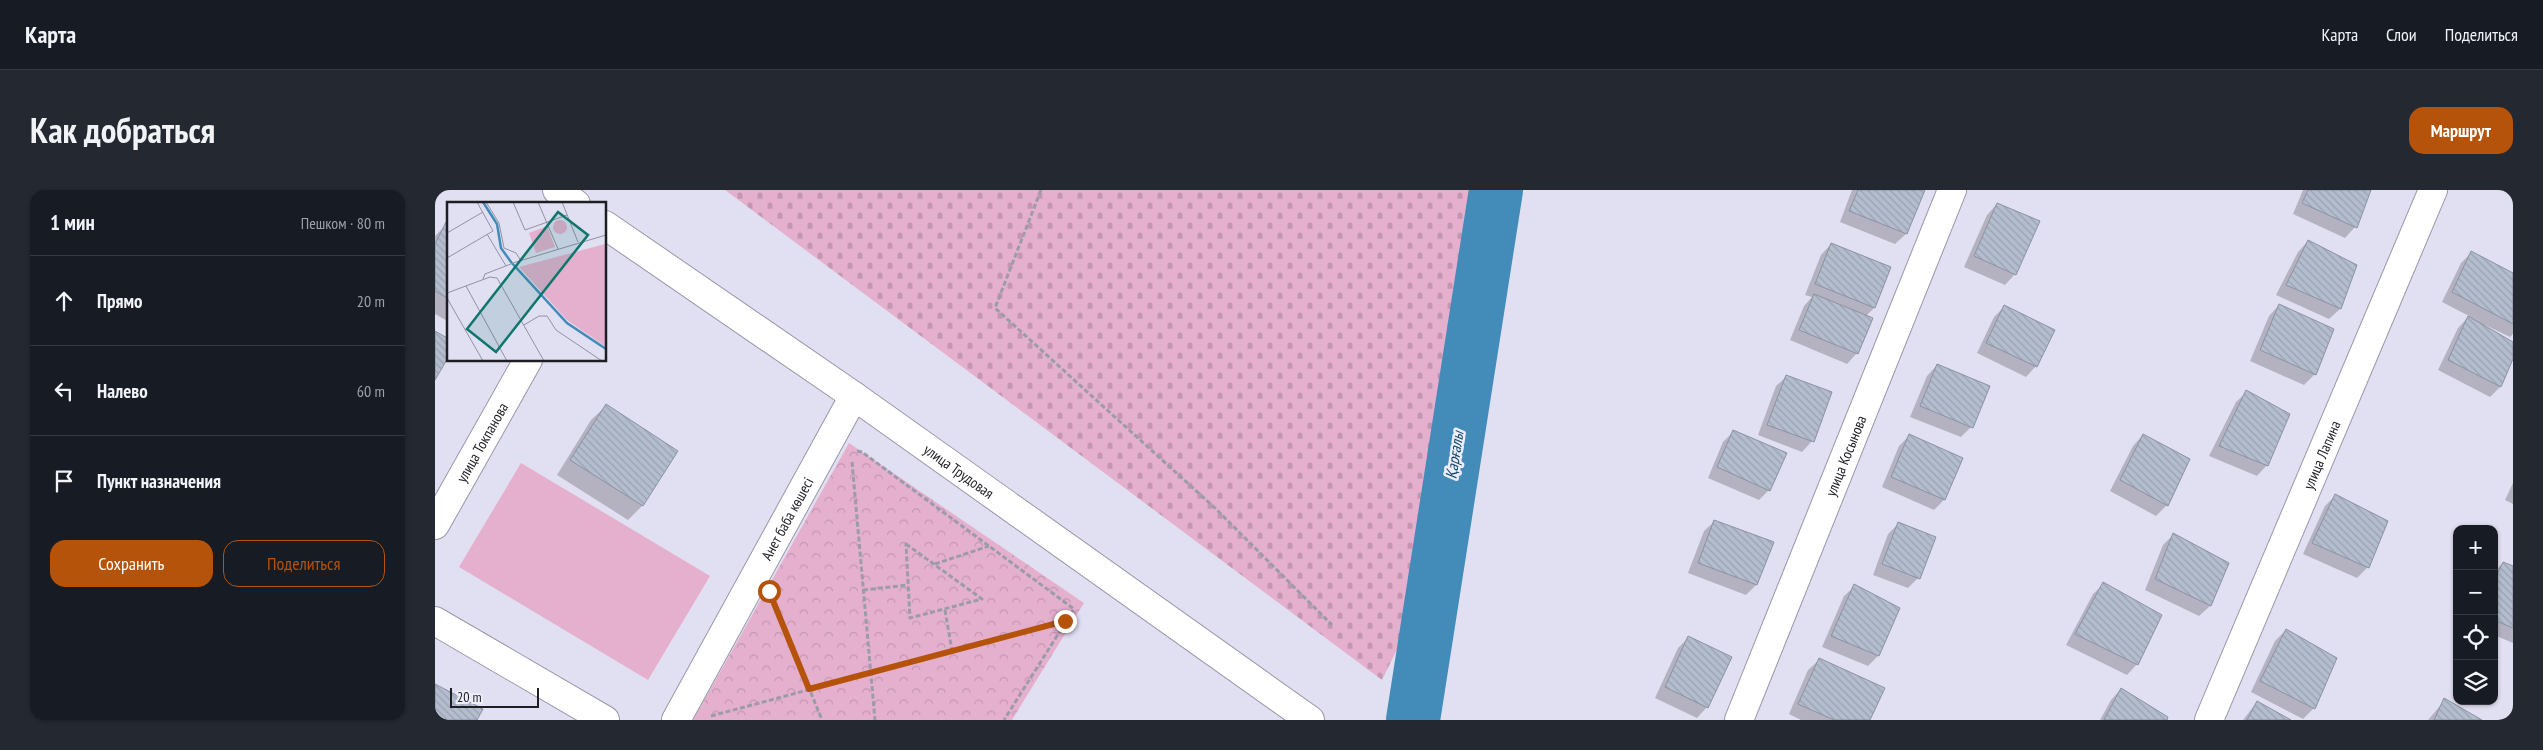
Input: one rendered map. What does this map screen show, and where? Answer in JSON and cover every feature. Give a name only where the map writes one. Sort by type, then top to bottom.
[{"type":"street","points":[[557,190],[573,202]]},
{"type":"street","name":"улица Косынова","points":[[1739,720],[1952,190]]},
{"type":"street","name":"улица Лапина","points":[[2209,720],[2433,190]]},
{"type":"street","name":"улица Трудовая","points":[[606,226],[854,396],[1300,717]]},
{"type":"street","name":"улица Токпанова","points":[[435,525],[527,361]]},
{"type":"street","name":"Анет баба көшесі","points":[[676,720],[854,396]]},
{"type":"street","points":[[435,621],[605,720]]},
{"type":"path","points":[[1041,190],[995,308],[1215,508],[1332,625]]},
{"type":"path","points":[[851,450],[862,452],[1074,609],[1004,720]]},
{"type":"path","points":[[851,459],[875,720]]},
{"type":"path","points":[[906,544],[935,564],[982,599],[909,618],[906,544]]},
{"type":"path","points":[[935,564],[990,546]]},
{"type":"path","points":[[863,590],[908,584]]},
{"type":"path","points":[[773,600],[822,720]]},
{"type":"path","points":[[945,610],[952,651]]},
{"type":"path","points":[[705,718],[1065,621]]},
{"type":"green space","points":[[725,190],[1474,190],[1422,577],[1404,635],[1382,680]]},
{"type":"green space","points":[[849,443],[1084,603],[1012,720],[693,720]]},
{"type":"green space","points":[[521,463],[710,576],[648,680],[459,567]]},
{"type":"building","points":[[1858,190],[1925,190],[1907,234],[1849,211]]},
{"type":"building","points":[[2308,190],[2371,190],[2357,228],[2302,203]]},
{"type":"building","points":[[1997,203],[2040,221],[2016,275],[1974,256]]},
{"type":"building","points":[[446,222],[447,298],[435,291],[435,244]]},
{"type":"building","points":[[2308,240],[2357,265],[2341,309],[2286,285]]},
{"type":"building","points":[[1831,243],[1891,267],[1875,308],[1815,284]]},
{"type":"building","points":[[2471,251],[2513,273],[2513,324],[2452,292]]},
{"type":"building","points":[[1814,294],[1873,318],[1858,354],[1799,330]]},
{"type":"building","points":[[2279,304],[2334,329],[2316,375],[2260,350]]},
{"type":"building","points":[[2004,305],[2055,330],[2037,367],[1986,343]]},
{"type":"building","points":[[2468,316],[2513,342],[2513,359],[2501,387],[2448,360]]},
{"type":"building","points":[[435,331],[447,338],[447,359],[435,380]]},
{"type":"building","points":[[1937,364],[1990,386],[1973,428],[1920,406]]},
{"type":"building","points":[[1786,375],[1832,392],[1814,442],[1767,425]]},
{"type":"building","points":[[2246,390],[2290,414],[2268,466],[2219,446]]},
{"type":"building","points":[[606,404],[678,451],[643,506],[570,460]]},
{"type":"building","points":[[1733,430],[1787,453],[1770,491],[1717,467]]},
{"type":"building","points":[[1909,434],[1963,458],[1945,500],[1891,477]]},
{"type":"building","points":[[2143,434],[2190,459],[2168,506],[2120,480]]},
{"type":"building","points":[[2335,494],[2388,521],[2369,568],[2312,543]]},
{"type":"building","points":[[1714,520],[1774,542],[1757,585],[1698,563]]},
{"type":"building","points":[[1898,522],[1936,537],[1920,579],[1882,564]]},
{"type":"building","points":[[2173,533],[2229,563],[2211,606],[2155,579]]},
{"type":"building","points":[[2503,562],[2513,566],[2513,628],[2498,622],[2498,572]]},
{"type":"building","points":[[2103,582],[2162,615],[2138,665],[2075,634]]},
{"type":"building","points":[[1854,584],[1900,608],[1879,656],[1831,636]]},
{"type":"building","points":[[2286,629],[2337,658],[2315,709],[2260,681]]},
{"type":"building","points":[[1688,636],[1732,657],[1708,708],[1665,687]]},
{"type":"building","points":[[1819,658],[1885,688],[1870,720],[1834,720],[1798,704]]},
{"type":"building","points":[[435,684],[483,709],[477,720],[435,720]]},
{"type":"building","points":[[2121,688],[2168,717],[2167,720],[2104,720]]},
{"type":"building","points":[[2444,698],[2453,705],[2482,720],[2434,720]]},
{"type":"building","points":[[2257,701],[2291,720],[2247,720]]},
{"type":"waterway","name":"Қарғалы","points":[[1413,720],[1496,190]]},
{"type":"route","points":[[769,591],[809,689],[1065,621]]}]
